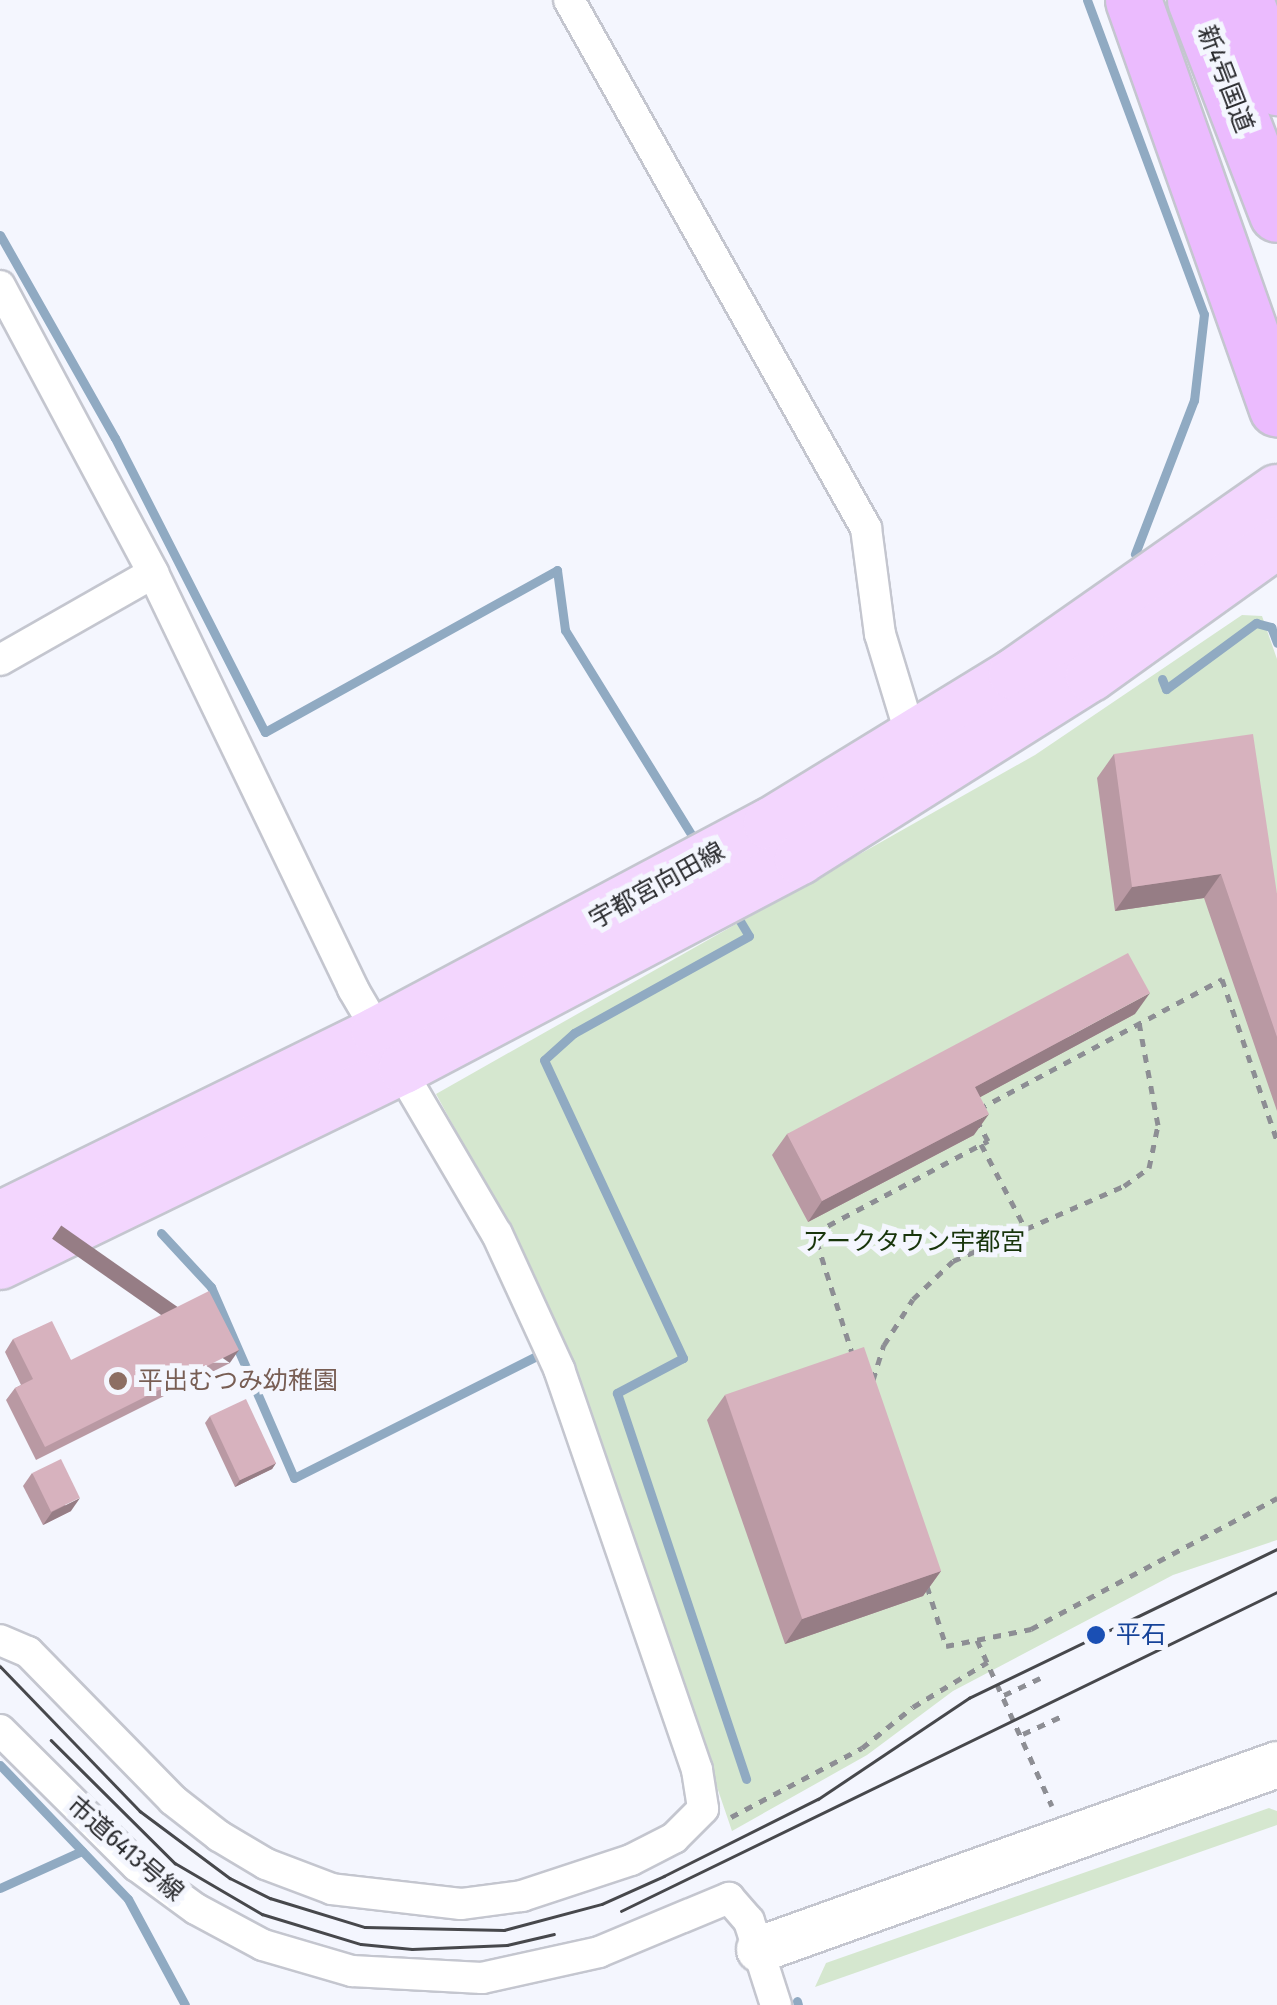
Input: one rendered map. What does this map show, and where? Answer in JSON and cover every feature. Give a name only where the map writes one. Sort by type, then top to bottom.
[{"type":"highway","points":[[1133,0],[1277,408]]},
{"type":"highway","name":"新4号国道","points":[[1195,0],[1277,214]]},
{"type":"highway","name":"新4号国道","points":[[1245,0],[1277,86]]},
{"type":"main road","name":"宇都宮向田線","points":[[0,1264],[391,1050],[619,908],[912,740],[1277,490]]},
{"type":"main road","name":"宇都宮向田線","points":[[0,1217],[391,1050],[782,868],[916,789],[1091,676],[1277,543]]},
{"type":"street","points":[[569,0],[866,528],[880,634],[912,740]]},
{"type":"street","points":[[0,286],[153,574],[391,1050],[497,1234],[559,1369],[697,1770],[702,1809],[674,1838],[631,1860],[522,1896],[461,1904],[332,1889],[266,1864],[218,1836],[160,1788],[28,1652],[0,1640]]},
{"type":"street","points":[[0,660],[153,574]]},
{"type":"street","name":"市道6413号線","points":[[0,1730],[137,1866],[196,1910],[263,1945],[352,1971],[482,1978],[542,1967],[599,1952],[729,1898],[742,1906],[759,1949]]},
{"type":"street","points":[[776,2005],[759,1949],[1277,1764]]},
{"type":"path","points":[[855,1363],[814,1233],[988,1141],[973,1112],[1222,979],[1277,1141]]},
{"type":"path","points":[[867,1400],[884,1345],[914,1298],[953,1262],[1024,1226],[1124,1186],[1149,1168],[1158,1126],[1138,1022]]},
{"type":"path","points":[[981,1144],[1024,1226]]},
{"type":"path","points":[[922,1570],[946,1646],[1032,1629],[1277,1498]]},
{"type":"path","points":[[976,1640],[1023,1734],[1055,1813]]},
{"type":"path","points":[[702,1809],[734,1818],[862,1748],[913,1708],[988,1662]]},
{"type":"path","points":[[1004,1696],[1040,1678]]},
{"type":"path","points":[[1023,1734],[1060,1716]]},
{"type":"green space","name":"アークタウン宇都宮","points":[[1242,615],[1262,616],[1277,659],[1277,1540],[1173,1575],[953,1691],[867,1755],[732,1831],[580,1386],[534,1273],[436,1094],[1035,755]]},
{"type":"green space","points":[[1269,1808],[1277,1811],[1277,1825],[815,1987],[826,1963]]},
{"type":"building","points":[[1253,734],[1277,894],[1277,1037],[1221,874],[1132,887],[1114,754]]},
{"type":"building","points":[[1128,953],[1150,993],[975,1087],[989,1114],[822,1201],[787,1134]]},
{"type":"building","name":"平出むつみ幼稚園","points":[[209,1291],[239,1350],[45,1447],[15,1388],[33,1379],[13,1339],[52,1321],[71,1360]]},
{"type":"building","points":[[864,1347],[941,1571],[802,1619],[725,1395]]},
{"type":"building","points":[[246,1399],[276,1463],[240,1480],[210,1416]]},
{"type":"building","points":[[61,1459],[80,1498],[51,1512],[32,1473]]},
{"type":"waterway","points":[[1087,0],[1204,314],[1194,400],[1135,554]]},
{"type":"waterway","points":[[0,235],[115,438],[265,732],[557,570],[565,630],[693,837]]},
{"type":"waterway","points":[[1162,679],[1166,689],[1256,623],[1271,627],[1277,643]]},
{"type":"waterway","points":[[740,921],[749,936],[574,1033],[544,1060],[683,1358],[617,1393],[746,1779]]},
{"type":"waterway","points":[[161,1233],[211,1287],[294,1478],[543,1353]]},
{"type":"waterway","points":[[0,1765],[128,1899],[185,2005]]},
{"type":"waterway","points":[[0,1888],[82,1851]]},
{"type":"waterway","points":[[797,2001],[798,2005]]},
{"type":"tram line","points":[[0,1666],[140,1811],[230,1878],[270,1898],[365,1927],[504,1930],[602,1904],[664,1876],[818,1799],[969,1698],[1277,1549]]},
{"type":"tram line","points":[[621,1911],[1277,1592]]},
{"type":"tram line","points":[[51,1740],[175,1863],[262,1914],[361,1944],[412,1949],[507,1945],[554,1934]]},
{"type":"place","name":"平出むつみ幼稚園","points":[[118,1381]]},
{"type":"place","name":"平石","points":[[1096,1635]]}]
